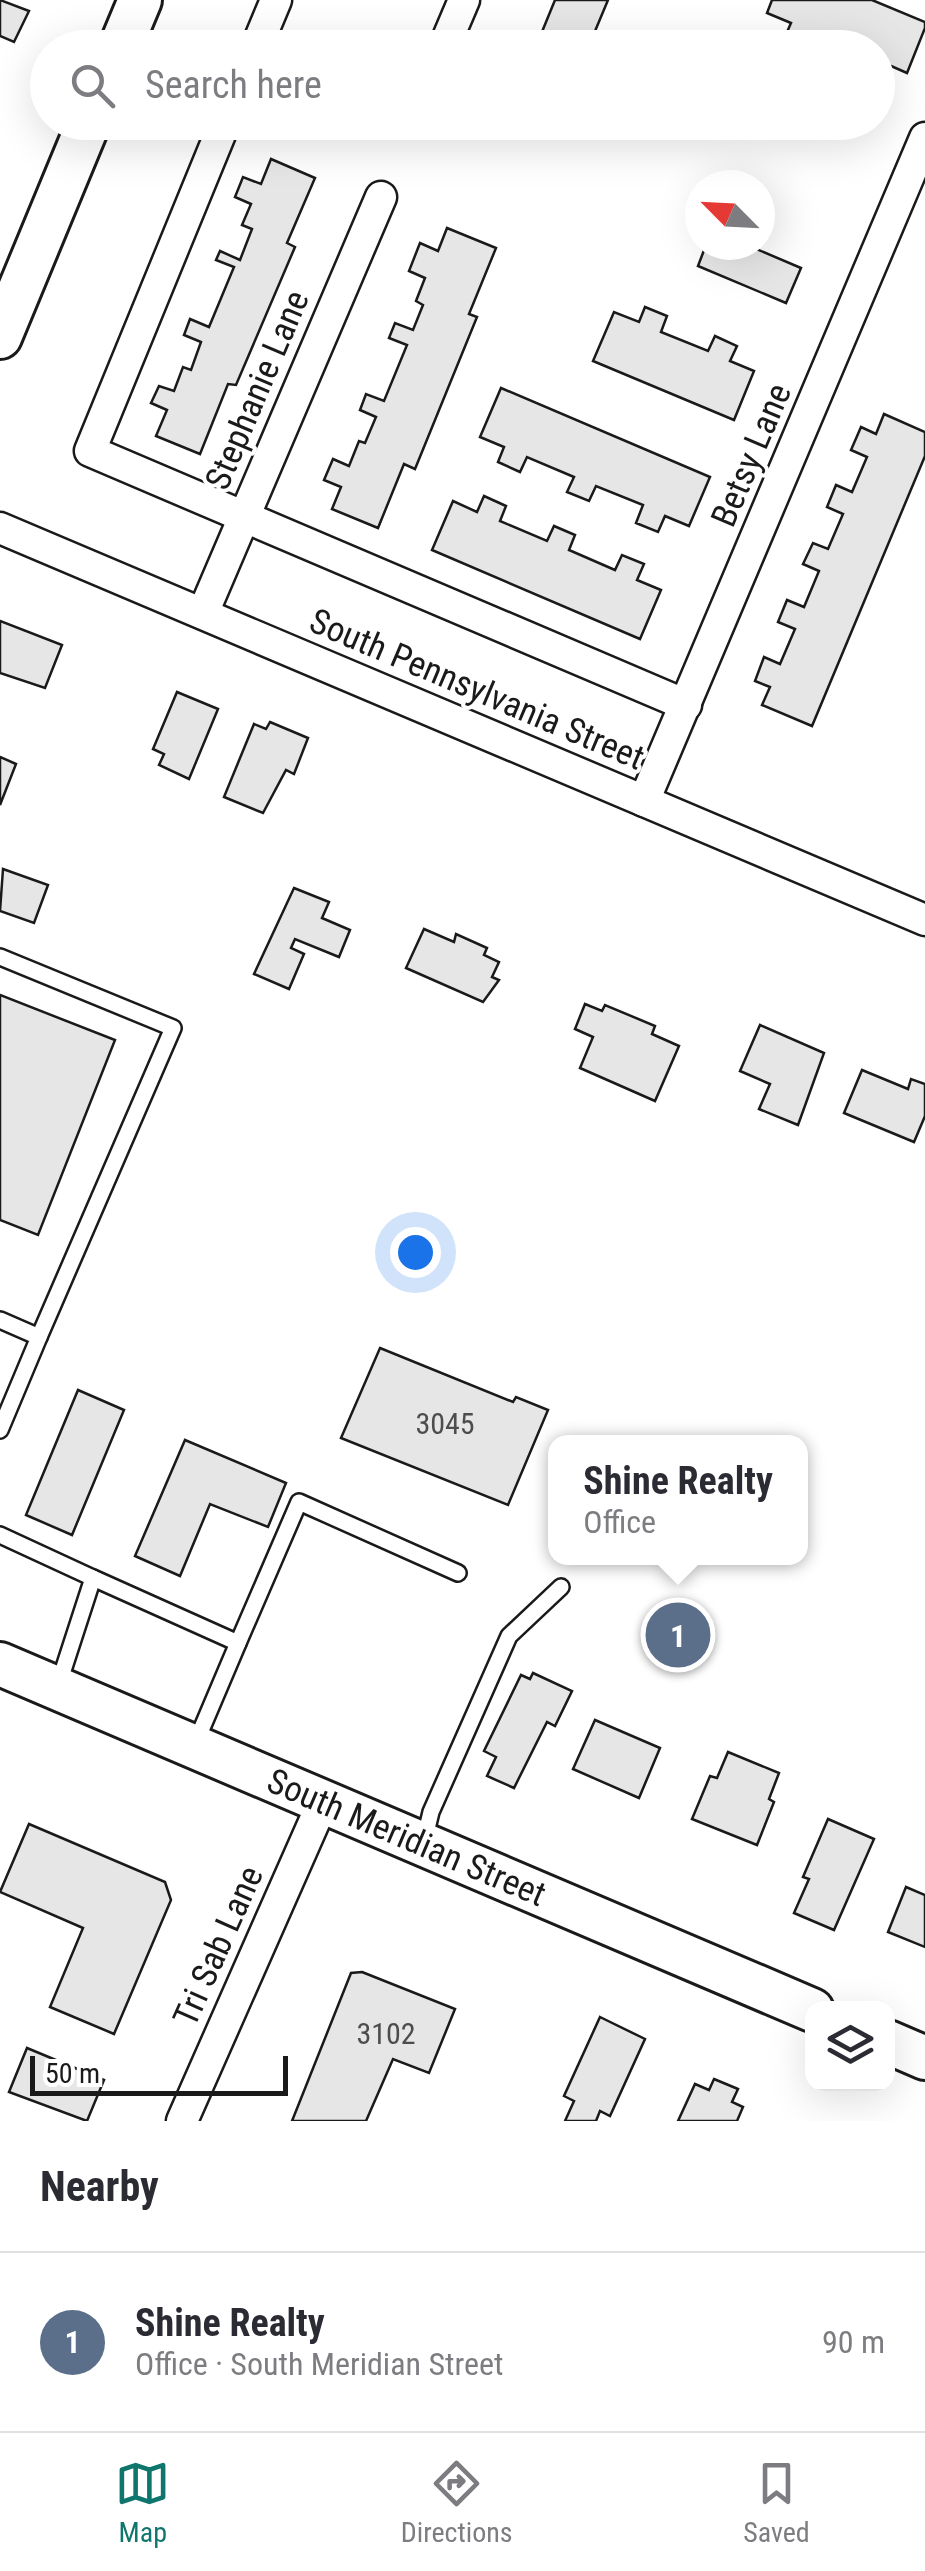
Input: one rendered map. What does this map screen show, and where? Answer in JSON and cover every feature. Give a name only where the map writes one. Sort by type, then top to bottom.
[{"type":"main road","points":[[128,30],[140,0]]},
{"type":"main road","points":[[0,337],[82,140]]},
{"type":"main road","name":"South Meridian Street","points":[[0,1664],[805,2007]]},
{"type":"main road","points":[[895,2045],[925,2058]]},
{"type":"street","points":[[264,30],[276,0]]},
{"type":"street","points":[[452,30],[464,0]]},
{"type":"street","name":"Betsy Lane","points":[[644,801],[925,138]]},
{"type":"street","points":[[218,140],[90,450],[686,705]]},
{"type":"street","name":"Stephanie Lane","points":[[202,613],[381,196]]},
{"type":"street","name":"South Pennsylvania Street","points":[[0,528],[925,920]]},
{"type":"street","name":"Tri Sab Lane","points":[[182,2121],[323,1802]]},
{"type":"lane","points":[[0,957],[173,1028],[0,1430]]},
{"type":"lane","points":[[0,1320],[39,1337]]},
{"type":"lane","points":[[194,1747],[299,1502],[458,1573]]},
{"type":"lane","points":[[0,1535],[238,1643]]},
{"type":"lane","points":[[58,1689],[93,1578]]},
{"type":"lane","points":[[423,1845],[431,1812],[510,1636],[560,1588]]},
{"type":"building","points":[[0,0],[29,11],[14,42],[0,36]]},
{"type":"building","points":[[555,0],[608,0],[596,30],[543,30]]},
{"type":"building","points":[[772,0],[872,0],[925,22],[925,28],[907,73],[895,68],[895,30],[788,30],[791,23],[767,13]]},
{"type":"building","points":[[271,159],[315,178],[287,243],[295,247],[236,385],[228,384],[200,454],[156,436],[167,410],[151,403],[159,386],[174,391],[183,367],[191,370],[201,342],[184,335],[190,319],[209,327],[234,267],[216,260],[220,251],[240,260],[252,229],[242,225],[251,204],[235,197],[243,177],[261,184]]},
{"type":"building","points":[[447,228],[496,248],[469,314],[477,317],[415,469],[404,464],[378,528],[332,509],[341,487],[324,480],[333,459],[349,466],[359,441],[365,443],[376,417],[360,410],[366,394],[384,401],[407,345],[389,338],[395,323],[413,330],[423,305],[416,301],[425,278],[409,271],[420,243],[438,251]]},
{"type":"building","points":[[775,257],[801,268],[786,303],[698,266],[700,260],[775,260]]},
{"type":"building","points":[[645,307],[667,316],[661,332],[708,351],[715,336],[737,346],[730,361],[754,371],[734,420],[593,361],[614,312],[639,322]]},
{"type":"building","points":[[501,388],[710,477],[689,526],[665,516],[658,532],[636,523],[643,505],[596,486],[589,501],[567,492],[574,477],[527,457],[520,472],[498,462],[504,447],[480,437]]},
{"type":"building","points":[[884,414],[925,432],[925,456],[812,726],[762,705],[770,687],[755,681],[764,657],[780,664],[795,629],[778,622],[787,600],[804,607],[819,571],[803,564],[813,543],[828,549],[843,514],[827,507],[836,485],[852,492],[867,457],[851,450],[861,427],[876,434]]},
{"type":"building","points":[[484,496],[506,506],[500,521],[547,541],[554,526],[575,535],[569,550],[615,570],[622,555],[644,564],[637,580],[661,590],[640,639],[432,550],[453,501],[477,512]]},
{"type":"building","points":[[0,621],[62,645],[45,688],[0,673]]},
{"type":"building","points":[[177,692],[218,709],[189,779],[159,765],[164,754],[153,749]]},
{"type":"building","points":[[270,722],[308,738],[294,774],[286,770],[263,813],[224,797],[254,724],[266,729]]},
{"type":"building","points":[[0,757],[16,764],[0,805]]},
{"type":"building","points":[[3,869],[48,885],[34,923],[0,911]]},
{"type":"building","points":[[294,888],[329,902],[322,918],[350,930],[339,957],[295,939],[291,948],[304,954],[289,989],[254,974]]},
{"type":"building","points":[[424,929],[454,942],[456,934],[487,948],[484,955],[499,962],[492,977],[499,980],[483,1002],[406,968]]},
{"type":"building","points":[[0,995],[115,1040],[38,1235],[0,1220]]},
{"type":"building","points":[[585,1004],[602,1011],[605,1005],[655,1026],[652,1034],[679,1046],[655,1101],[580,1068],[593,1037],[575,1029]]},
{"type":"building","points":[[760,1025],[824,1053],[798,1125],[759,1109],[770,1084],[740,1071]]},
{"type":"building","points":[[862,1070],[908,1089],[911,1079],[925,1084],[925,1116],[914,1142],[844,1113]]},
{"type":"building","points":[[380,1348],[513,1402],[516,1397],[548,1410],[508,1505],[341,1438]]},
{"type":"building","points":[[78,1390],[124,1410],[72,1535],[26,1515]]},
{"type":"building","points":[[185,1440],[286,1483],[268,1527],[210,1504],[180,1576],[135,1556]]},
{"type":"building","points":[[533,1673],[572,1691],[555,1726],[547,1722],[514,1788],[487,1776],[496,1757],[484,1751],[521,1675],[530,1679]]},
{"type":"building","points":[[595,1720],[660,1748],[639,1798],[573,1769]]},
{"type":"building","points":[[728,1752],[779,1773],[769,1799],[774,1802],[757,1845],[692,1819],[710,1776],[717,1778]]},
{"type":"building","points":[[828,1819],[874,1839],[834,1930],[794,1913],[809,1879],[803,1877]]},
{"type":"building","points":[[29,1824],[165,1882],[171,1900],[114,2034],[50,2007],[83,1928],[0,1892]]},
{"type":"building","points":[[906,1887],[925,1895],[925,1947],[888,1932]]},
{"type":"building","points":[[362,1972],[455,2009],[429,2073],[393,2059],[366,2121],[292,2121],[351,1973]]},
{"type":"building","points":[[600,2017],[645,2039],[610,2116],[600,2111],[596,2121],[565,2121],[574,2101],[564,2096]]},
{"type":"building","points":[[27,2048],[104,2080],[87,2121],[9,2092]]},
{"type":"building","points":[[714,2079],[738,2089],[732,2102],[743,2107],[737,2121],[678,2121],[695,2084],[709,2090]]},
{"type":"place","name":"Shine Realty","points":[[678,1635]]}]
